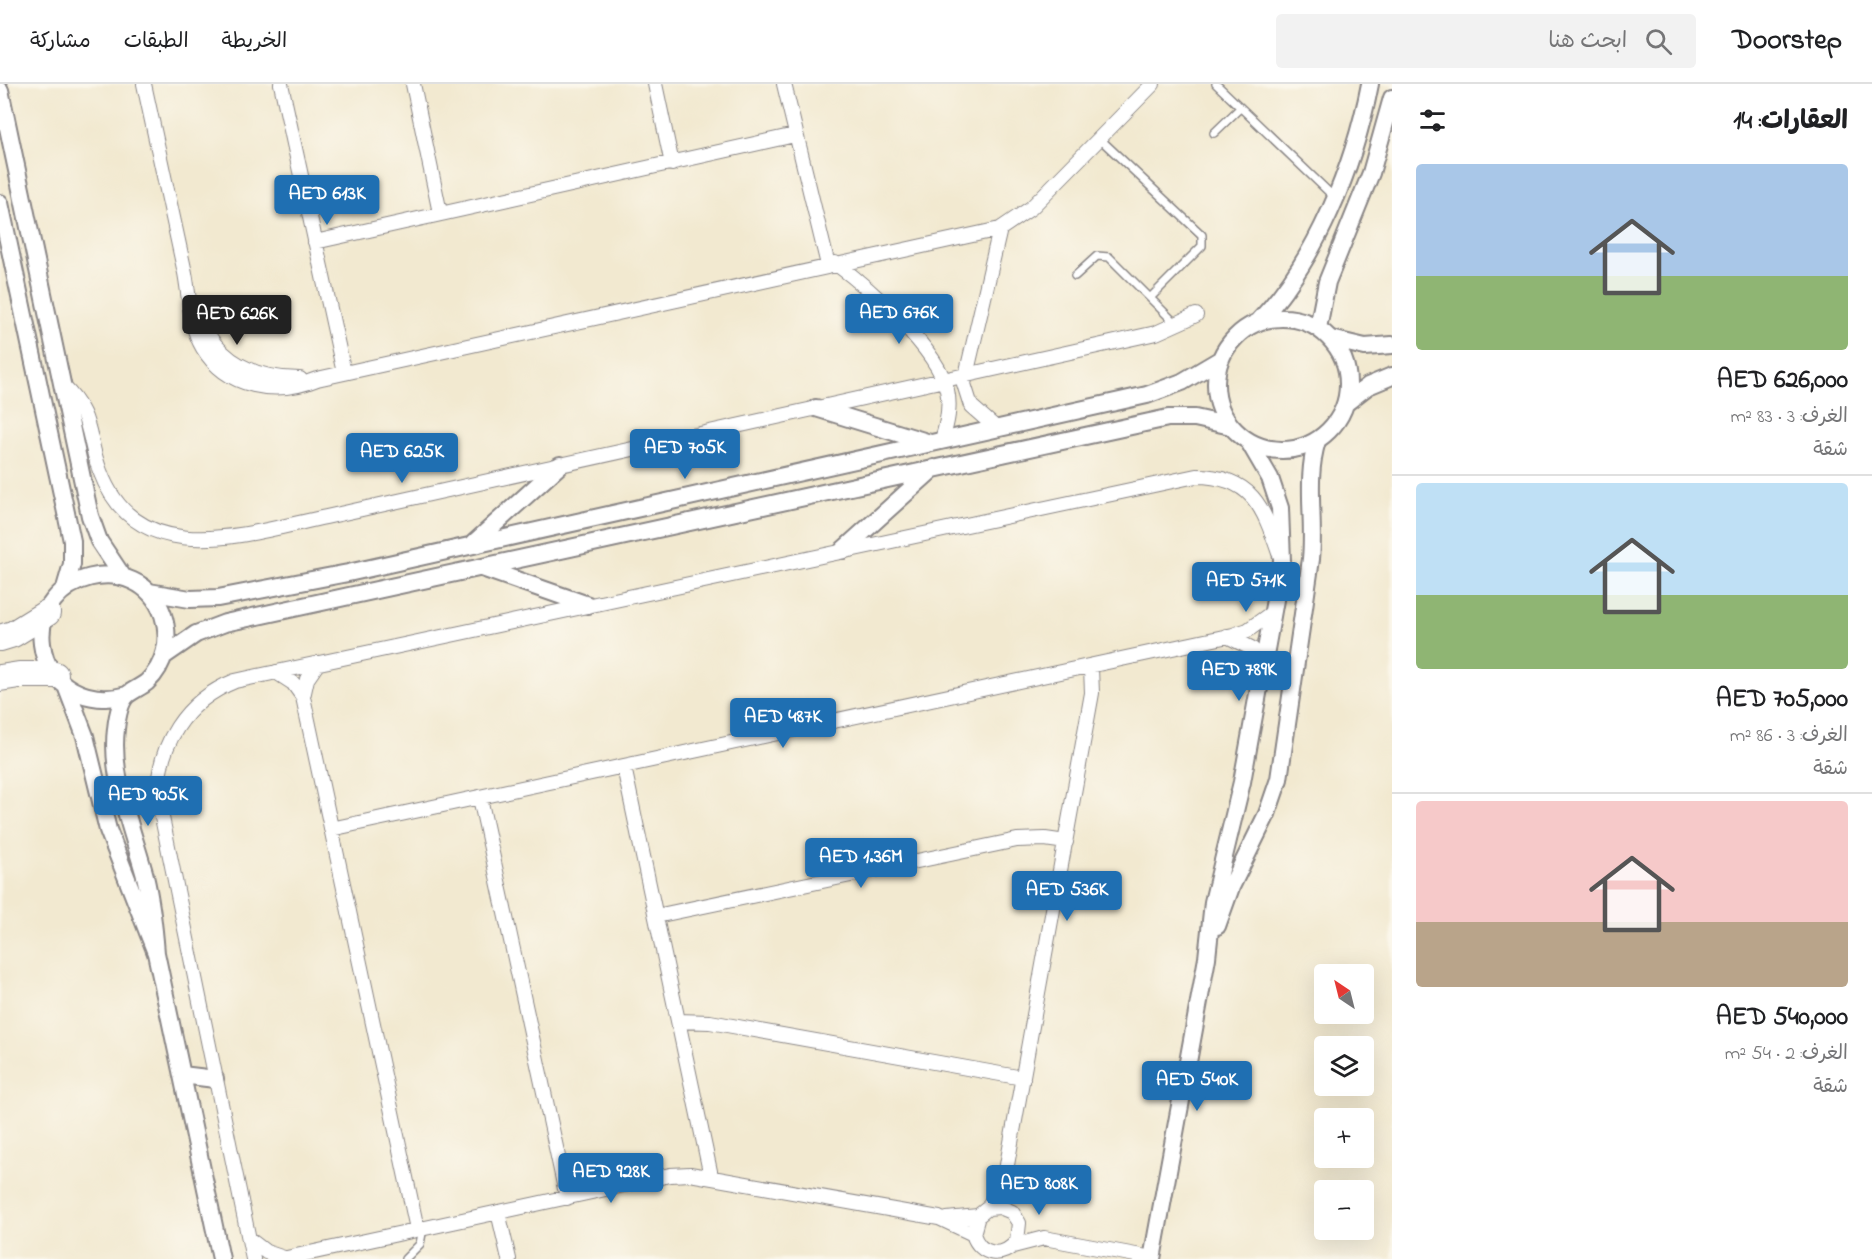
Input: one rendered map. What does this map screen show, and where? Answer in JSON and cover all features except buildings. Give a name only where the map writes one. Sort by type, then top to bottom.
[{"type":"highway","points":[[0,638],[13,634],[47,612]]},
{"type":"highway","points":[[0,678],[20,675],[60,681]]},
{"type":"street","points":[[144,84],[186,278],[202,325],[213,343],[227,358],[244,369],[264,376],[317,379],[831,264],[1000,229],[1031,208],[1153,84]]},
{"type":"street","points":[[281,84],[344,374]]},
{"type":"street","points":[[413,84],[440,213]]},
{"type":"street","points":[[655,84],[672,164]]},
{"type":"street","points":[[784,84],[795,135],[831,264],[869,290],[891,311],[929,357],[944,380],[949,404],[937,442]]},
{"type":"street","points":[[65,588],[88,576],[105,574],[123,577],[149,592],[190,599],[218,598],[472,545],[1147,395],[1182,382],[1221,359],[1235,338],[1257,323],[1293,278],[1335,198],[1358,135],[1370,84]]},
{"type":"street","points":[[0,90],[94,529],[105,552],[123,577]]},
{"type":"street","points":[[1318,328],[1327,282],[1371,173],[1392,98]]},
{"type":"street","points":[[315,242],[795,135]]},
{"type":"street","points":[[0,203],[72,541],[72,564],[65,588],[47,612],[42,645],[85,736],[108,830],[156,953]]},
{"type":"street","points":[[996,428],[971,406],[965,393],[965,375],[1000,229]]},
{"type":"street","points":[[63,385],[84,410],[100,472],[119,504],[147,527],[182,539],[222,538],[1156,333],[1177,326],[1196,315]]},
{"type":"street","points":[[1221,359],[1217,394],[1219,405],[1231,426],[1250,442],[1262,447],[1290,450],[1317,441],[1335,424],[1346,403],[1348,376],[1345,363],[1331,339],[1318,328],[1288,318],[1257,323]]},
{"type":"street","points":[[1331,339],[1365,347],[1392,345]]},
{"type":"street","points":[[1346,403],[1368,386],[1392,376]]},
{"type":"street","points":[[816,408],[937,442]]},
{"type":"street","points":[[60,681],[95,699],[127,695],[146,683],[164,656],[196,634],[225,623],[1168,418],[1195,418],[1231,426]]},
{"type":"street","points":[[1207,958],[1231,887],[1267,814],[1283,760],[1312,547],[1309,484],[1317,441]]},
{"type":"street","points":[[939,1218],[983,1212],[1000,1207],[1044,1238],[1152,1259],[1207,958],[1213,902],[1242,782],[1282,564],[1280,508],[1270,478],[1250,442]]},
{"type":"street","points":[[472,545],[560,465]]},
{"type":"street","points":[[843,550],[935,468]]},
{"type":"street","points":[[253,1259],[159,809],[159,775],[169,740],[197,703],[225,685],[276,672],[1066,502],[1206,476],[1235,484],[1260,505],[1266,514],[1282,564]]},
{"type":"street","points":[[481,568],[588,605]]},
{"type":"street","points":[[149,592],[164,617],[167,636],[164,656]]},
{"type":"street","points":[[331,829],[1090,668],[1248,630],[1274,612]]},
{"type":"street","points":[[1227,636],[1251,648],[1264,660]]},
{"type":"street","points":[[303,697],[307,679],[318,663]]},
{"type":"street","points":[[973,1234],[983,1212],[1005,1176],[1092,693],[1090,668]]},
{"type":"street","points":[[276,672],[293,683],[303,697],[420,1229]]},
{"type":"street","points":[[127,695],[118,719],[116,751],[128,819],[150,899],[156,953],[221,1259]]},
{"type":"street","points":[[624,767],[711,1176]]},
{"type":"street","points":[[480,798],[567,1198]]},
{"type":"street","points":[[656,916],[1017,840],[1045,839],[1066,842]]},
{"type":"street","points":[[678,1021],[710,1022],[1023,1078]]},
{"type":"street","points":[[182,1075],[215,1079]]},
{"type":"street","points":[[249,1239],[266,1252],[283,1258],[305,1256],[670,1175],[711,1176],[939,1218],[973,1234],[982,1253],[1004,1253],[1044,1238]]},
{"type":"street","points":[[1004,1253],[1019,1235],[1005,1176]]},
{"type":"street","points":[[498,1212],[509,1259]]},
{"type":"lane","points":[[1216,84],[1335,198]]},
{"type":"lane","points":[[1214,133],[1240,108]]},
{"type":"lane","points":[[1099,138],[1202,235],[1202,246],[1149,298]]},
{"type":"lane","points":[[1075,276],[1097,256],[1105,255],[1177,326]]},
{"type":"lane","points":[[405,1259],[420,1244],[420,1229]]}]
